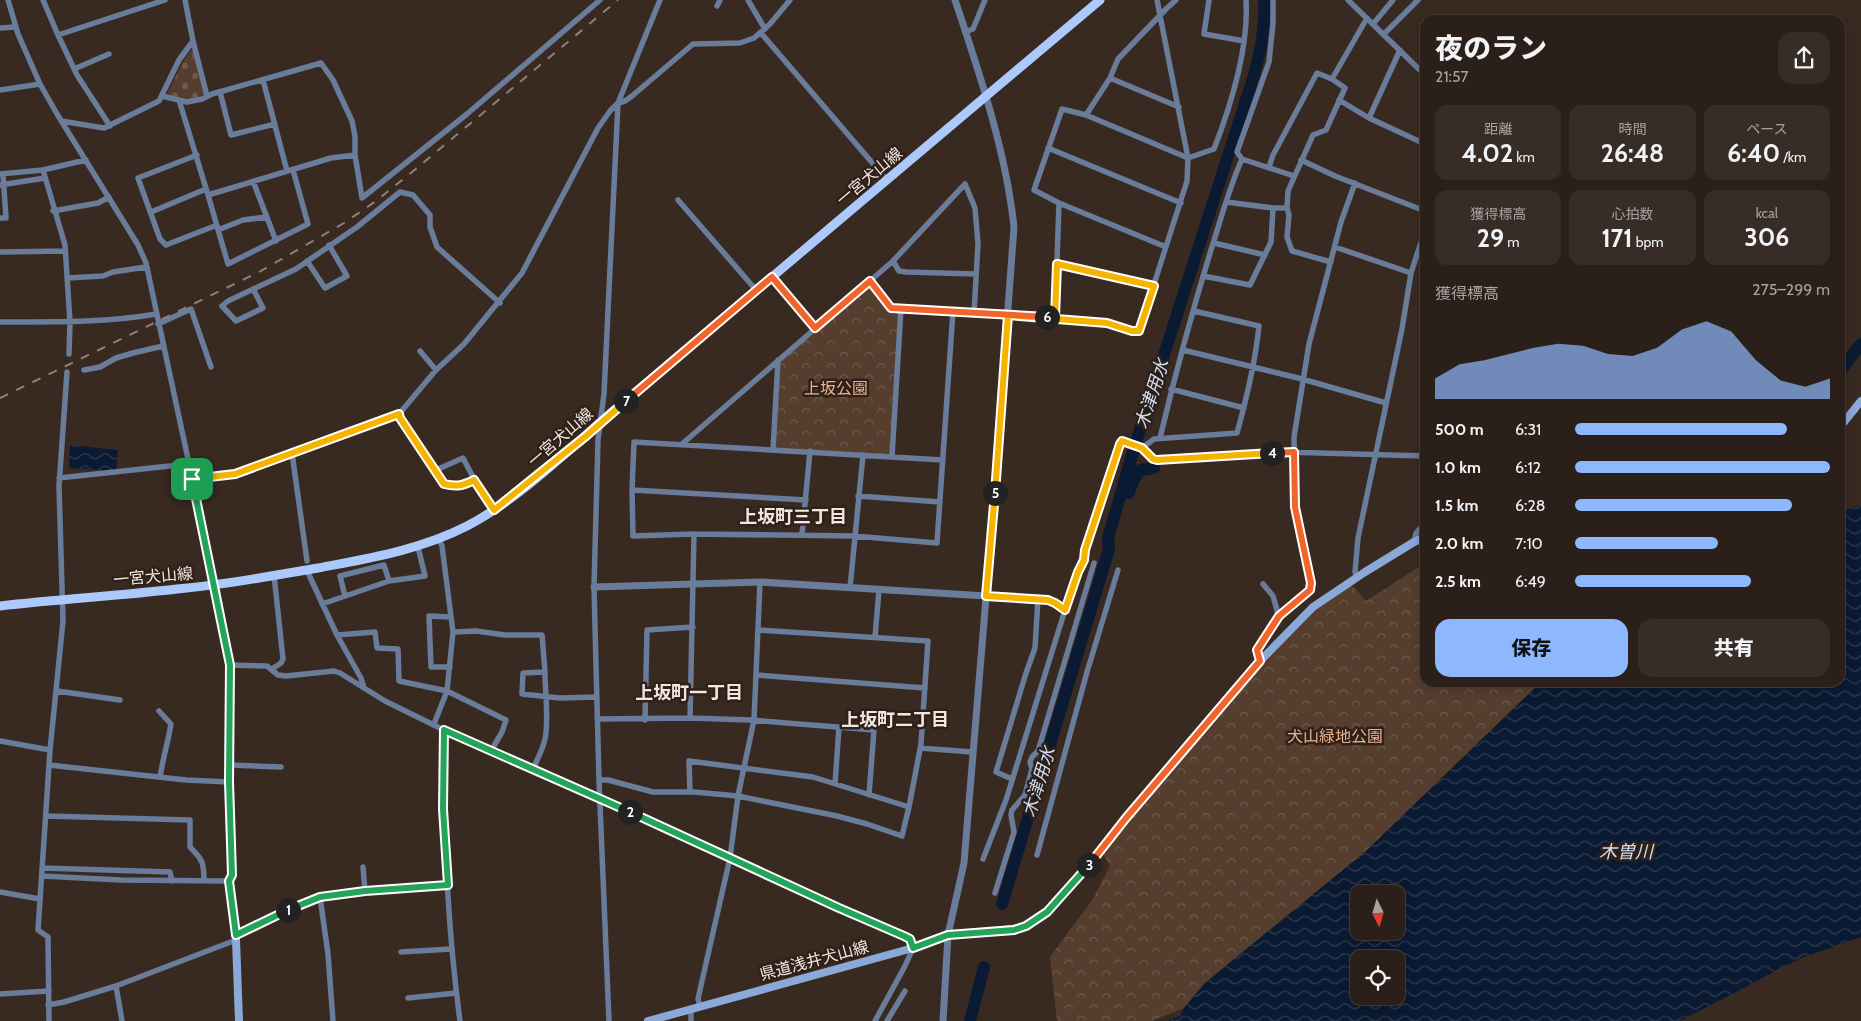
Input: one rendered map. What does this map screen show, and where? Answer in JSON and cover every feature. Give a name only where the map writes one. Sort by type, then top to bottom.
[{"type":"main road","name":"一宮犬山線","points":[[0,606],[215,585],[274,575],[370,558],[418,547],[467,526],[494,510],[586,436],[599,423],[1100,0]]},
{"type":"main road","points":[[1845,421],[1861,401]]},
{"type":"main road","name":"県道浅井犬山線","points":[[648,1021],[913,948],[948,935],[1014,930],[1026,926],[1047,912],[1079,877],[1126,818],[1260,661],[1313,608],[1357,577],[1420,539]]},
{"type":"main road","points":[[215,585],[230,665],[229,782],[232,875],[229,881],[236,938],[239,1021]]},
{"type":"street","points":[[8,0],[15,27],[40,84],[138,245],[146,267],[215,585]]},
{"type":"street","points":[[43,0],[74,69],[110,126]]},
{"type":"street","points":[[58,35],[165,0]]},
{"type":"street","points":[[185,0],[207,96]]},
{"type":"street","points":[[162,96],[188,102],[202,100],[207,96],[321,63],[333,80],[352,121],[362,198],[467,114],[600,0]]},
{"type":"street","points":[[609,1021],[596,697],[594,587],[599,423],[604,394],[618,103],[660,0]]},
{"type":"street","points":[[748,0],[763,31],[887,180]]},
{"type":"street","points":[[192,479],[232,474],[399,414],[436,370],[464,344],[500,303],[522,273],[598,128],[610,111],[618,103],[632,96],[694,44],[740,43],[763,31],[790,0]]},
{"type":"street","points":[[943,1021],[948,935],[964,863],[1014,226],[1010,192],[986,98],[955,0]]},
{"type":"street","points":[[965,32],[973,29],[984,0]]},
{"type":"street","points":[[870,281],[891,308],[1055,318],[1107,323],[1132,331],[1139,331],[1187,181],[1188,158],[1157,0]]},
{"type":"street","points":[[1086,115],[1110,78],[1118,59],[1176,0]]},
{"type":"street","points":[[1209,0],[1204,34],[1244,41]]},
{"type":"street","points":[[1166,248],[1034,190],[1062,109],[1086,115],[1188,158],[1214,149],[1236,78],[1244,41],[1246,0]]},
{"type":"street","points":[[1273,0],[1269,62],[1238,152],[1242,159],[1294,176]]},
{"type":"street","points":[[1348,0],[1420,70]]},
{"type":"street","points":[[1374,24],[1393,0]]},
{"type":"street","points":[[1384,34],[1418,0]]},
{"type":"street","points":[[1332,79],[1367,18]]},
{"type":"street","points":[[0,28],[15,27]]},
{"type":"street","points":[[62,121],[95,128],[110,126],[159,101],[179,60],[193,41]]},
{"type":"street","points":[[1369,118],[1400,50]]},
{"type":"street","points":[[74,69],[109,54]]},
{"type":"street","points":[[1269,167],[1273,154],[1317,73],[1332,79],[1346,88],[1326,130],[1313,135],[1288,191],[1290,216],[1287,238],[1292,251],[1331,262]]},
{"type":"street","points":[[1110,78],[1179,106]]},
{"type":"street","points":[[179,100],[197,155],[228,264],[308,224],[274,124],[263,80]]},
{"type":"street","points":[[0,90],[40,84]]},
{"type":"street","points":[[220,92],[231,134],[274,124]]},
{"type":"street","points":[[1339,100],[1369,118],[1420,142]]},
{"type":"street","points":[[1048,148],[1181,203]]},
{"type":"street","points":[[197,155],[138,178],[160,239],[166,245],[243,220],[267,217]]},
{"type":"street","points":[[151,212],[207,192],[254,181],[331,158],[355,155]]},
{"type":"street","points":[[1142,448],[1156,437],[1183,350],[1203,276],[1234,176],[1242,159]]},
{"type":"street","points":[[0,218],[6,218],[1,174],[43,170],[86,160]]},
{"type":"street","points":[[1301,160],[1335,176],[1355,182],[1420,209]]},
{"type":"street","points":[[43,170],[65,251],[70,322],[69,354]]},
{"type":"street","points":[[2,184],[44,178]]},
{"type":"street","points":[[254,181],[276,240]]},
{"type":"street","points":[[1260,661],[1257,650],[1279,616],[1310,590],[1311,583],[1295,507],[1294,438],[1302,379],[1316,314],[1341,222],[1355,182]]},
{"type":"street","points":[[682,444],[893,261],[965,184],[975,208],[978,244],[974,312]]},
{"type":"street","points":[[254,289],[263,308],[236,321],[222,306],[228,301],[296,269],[357,226],[400,192],[414,195],[430,215],[430,228],[436,247],[500,303]]},
{"type":"street","points":[[53,211],[98,203],[108,197]]},
{"type":"street","points":[[678,200],[756,290]]},
{"type":"street","points":[[1226,202],[1288,208]]},
{"type":"street","points":[[1055,318],[1060,203]]},
{"type":"street","points":[[1203,276],[1250,285],[1271,242],[1273,208]]},
{"type":"street","points":[[1214,243],[1265,255]]},
{"type":"street","points":[[307,261],[325,288],[347,276],[329,245]]},
{"type":"street","points":[[1357,577],[1354,572],[1358,538],[1402,329],[1411,273],[1420,245]]},
{"type":"street","points":[[1335,247],[1411,273]]},
{"type":"street","points":[[0,252],[65,251]]},
{"type":"street","points":[[893,261],[899,270],[906,272],[976,274]]},
{"type":"street","points":[[1057,264],[1154,286]]},
{"type":"street","points":[[67,278],[103,276],[113,272],[146,267]]},
{"type":"street","points":[[772,277],[815,328]]},
{"type":"street","points":[[892,456],[901,308]]},
{"type":"street","points":[[158,324],[192,309],[211,366]]},
{"type":"street","points":[[943,460],[634,442],[633,536],[694,534],[854,536],[937,543],[943,460],[953,311]]},
{"type":"street","points":[[1156,437],[1237,433],[1254,367],[1259,326],[1194,311]]},
{"type":"street","points":[[0,322],[70,322],[137,318],[156,314]]},
{"type":"street","points":[[84,370],[100,367],[116,358],[163,346]]},
{"type":"street","points":[[1183,350],[1386,402]]},
{"type":"street","points":[[420,351],[436,370]]},
{"type":"street","points":[[773,450],[778,360]]},
{"type":"street","points":[[49,1021],[48,936],[38,930],[50,750],[63,621],[60,478],[67,372]]},
{"type":"street","points":[[1171,389],[1244,408]]},
{"type":"street","points":[[399,414],[444,484],[454,487],[462,486],[474,480]]},
{"type":"street","points":[[983,860],[996,828],[1065,610],[1084,560],[1085,550],[1122,441],[1142,448],[1153,459],[1157,460],[1294,452],[1420,456]]},
{"type":"street","points":[[802,535],[810,452]]},
{"type":"street","points":[[292,454],[307,561]]},
{"type":"street","points":[[850,588],[863,455]]},
{"type":"street","points":[[436,470],[463,458],[474,480],[494,510]]},
{"type":"street","points":[[60,478],[188,464]]},
{"type":"street","points":[[632,490],[806,500]]},
{"type":"street","points":[[858,496],[940,502]]},
{"type":"street","points":[[1414,542],[1416,533],[1420,529]]},
{"type":"street","points":[[690,718],[694,534]]},
{"type":"street","points":[[434,724],[447,691],[453,632],[442,546],[439,539]]},
{"type":"street","points":[[322,604],[389,582],[425,576],[418,547]]},
{"type":"street","points":[[996,894],[1014,832],[1012,810],[1025,795],[1032,769],[1030,762],[1038,751],[1094,562]]},
{"type":"street","points":[[345,596],[340,576],[384,565],[389,582]]},
{"type":"street","points":[[1037,855],[1087,672],[1118,570]]},
{"type":"street","points":[[272,669],[281,663],[283,659],[274,575]]},
{"type":"street","points":[[309,576],[337,635],[361,678],[364,688]]},
{"type":"street","points":[[594,587],[760,582],[1038,599],[1048,600],[1065,610]]},
{"type":"street","points":[[700,1006],[698,999],[730,858],[738,796],[754,720],[760,582]]},
{"type":"street","points":[[1263,584],[1273,596],[1279,616]]},
{"type":"street","points":[[875,637],[879,590]]},
{"type":"street","points":[[1012,778],[996,772],[1035,648],[1038,599]]},
{"type":"street","points":[[450,667],[431,666],[429,616],[451,617]]},
{"type":"street","points":[[645,720],[647,630],[693,627]]},
{"type":"street","points":[[453,632],[476,630],[505,635],[542,635],[545,672],[545,739],[533,769]]},
{"type":"street","points":[[599,780],[608,780],[653,792],[690,792],[738,796],[837,816],[902,836],[920,748],[928,641],[758,630]]},
{"type":"street","points":[[337,635],[375,632],[377,648],[398,649],[399,681],[447,691],[465,698],[487,712],[506,720],[502,732],[491,751]]},
{"type":"street","points":[[230,665],[267,666],[278,675],[286,676],[334,671],[340,673],[385,701],[444,730],[600,798],[910,939],[913,948],[875,1021]]},
{"type":"street","points":[[545,672],[523,673],[522,694],[560,698],[596,697]]},
{"type":"street","points":[[757,675],[925,688]]},
{"type":"street","points":[[57,691],[120,700]]},
{"type":"street","points":[[159,711],[171,724],[168,743],[163,754],[160,777]]},
{"type":"street","points":[[597,719],[645,720],[690,718],[754,720],[874,730],[869,795]]},
{"type":"street","points":[[835,784],[840,727]]},
{"type":"street","points":[[444,730],[443,809],[451,949],[460,1021]]},
{"type":"street","points":[[0,741],[50,750]]},
{"type":"street","points":[[920,748],[972,752]]},
{"type":"street","points":[[690,792],[689,761],[813,777],[909,807]]},
{"type":"street","points":[[49,765],[160,777],[229,782]]},
{"type":"street","points":[[230,765],[281,767]]},
{"type":"street","points":[[46,816],[190,820],[190,847],[202,859],[204,881]]},
{"type":"street","points":[[363,867],[365,891]]},
{"type":"street","points":[[42,868],[170,872],[172,881]]},
{"type":"street","points":[[42,876],[172,881],[229,881]]},
{"type":"street","points":[[48,1005],[116,986],[236,938],[276,916],[320,897],[365,891],[448,885]]},
{"type":"street","points":[[0,892],[40,899]]},
{"type":"street","points":[[320,897],[328,954],[333,1021]]},
{"type":"street","points":[[401,952],[451,949]]},
{"type":"street","points":[[116,986],[122,1021]]},
{"type":"street","points":[[0,994],[49,991]]},
{"type":"street","points":[[888,1021],[904,991]]},
{"type":"street","points":[[408,998],[456,993]]},
{"type":"street","points":[[691,1009],[691,1021]]},
{"type":"green space","points":[[191,50],[194,50],[204,93],[192,99],[169,95],[168,92]]},
{"type":"green space","name":"上坂公園","points":[[870,281],[891,307],[901,308],[892,456],[773,450],[778,360]]},
{"type":"green space","name":"犬山緑地公園","points":[[1420,566],[1420,687],[1536,687],[1366,851],[1205,983],[1184,1008],[1151,1021],[1057,1021],[1050,957],[1092,900],[1110,866],[1100,849],[1230,698],[1313,607],[1349,582],[1366,601]]},
{"type":"water","points":[[70,445],[118,450],[116,471],[69,468]]},
{"type":"water","name":"木曽川","points":[[1861,505],[1861,937],[1799,959],[1680,1021],[1167,1021],[1180,1016],[1184,1008],[1205,983],[1366,851],[1536,687],[1845,687],[1845,510]]},
{"type":"waterway","name":"木津用水","points":[[1002,904],[1109,549],[1108,538],[1136,442],[1254,75],[1262,38],[1264,0]]},
{"type":"waterway","points":[[1845,365],[1861,344]]},
{"type":"waterway","points":[[1129,493],[1133,481],[1140,470],[1154,468]]},
{"type":"waterway","name":"木津用水","points":[[970,1021],[984,967]]},
{"type":"railway","points":[[0,398],[259,272],[344,223],[376,201],[417,168],[618,0]]},
{"type":"district","name":"上坂町三丁目","points":[[793,517]]},
{"type":"district","name":"上坂町一丁目","points":[[689,693]]},
{"type":"district","name":"上坂町二丁目","points":[[895,720]]},
{"type":"route","points":[[192,479],[224,626],[230,665],[229,782],[232,875],[229,881],[236,935],[320,897],[384,889],[448,885],[443,809],[444,730],[904,936],[910,939],[913,948],[948,935],[1014,930],[1026,926],[1047,912],[1079,877],[1126,818],[1260,661],[1257,650],[1266,634],[1279,616],[1310,590],[1311,583],[1295,507],[1294,452],[1157,460],[1153,459],[1142,448],[1122,441],[1085,550],[1084,560],[1065,610],[1048,600],[986,596],[1008,315],[1055,318],[1107,323],[1132,331],[1139,331],[1154,286],[1057,264],[1055,318],[953,311],[891,308],[870,281],[815,328],[772,277],[586,436],[494,510],[474,480],[462,486],[454,487],[444,484],[399,414],[235,474],[192,479]]}]
